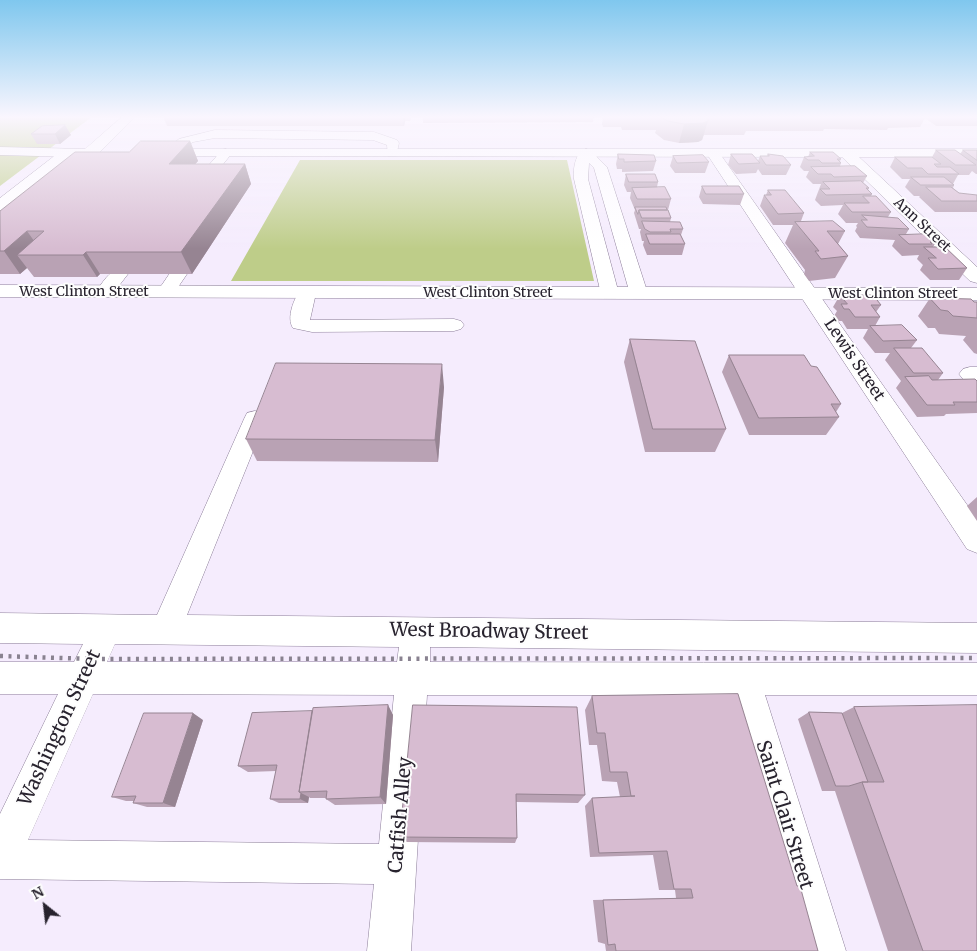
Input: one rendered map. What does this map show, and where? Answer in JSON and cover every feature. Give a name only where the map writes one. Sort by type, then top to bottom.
[{"type":"main road","points":[[0,206],[58,160]]},
{"type":"main road","points":[[51,187],[82,160]]},
{"type":"main road","name":"Ann Street","points":[[854,160],[977,277]]},
{"type":"main road","name":"West Clinton Street","points":[[0,291],[977,294]]},
{"type":"street","points":[[200,184],[220,160]]},
{"type":"street","points":[[583,160],[580,168],[581,179],[610,294]]},
{"type":"street","points":[[593,160],[600,167],[639,294]]},
{"type":"street","name":"Lewis Street","points":[[717,160],[977,541]]},
{"type":"street","points":[[105,292],[119,274]]},
{"type":"street","points":[[166,292],[178,274]]},
{"type":"street","points":[[307,293],[300,315],[300,324],[312,326],[454,326]]},
{"type":"street","points":[[166,629],[255,419]]},
{"type":"street","name":"West Broadway Street","points":[[0,628],[977,638]]},
{"type":"street","name":"Washington Street","points":[[0,857],[107,628]]},
{"type":"street","name":"Catfish Alley","points":[[389,951],[414,679],[416,632]]},
{"type":"street","points":[[0,678],[977,679]]},
{"type":"street","name":"Saint Clair Street","points":[[743,679],[824,951]]},
{"type":"street","points":[[0,857],[396,864]]},
{"type":"green space","points":[[0,160],[34,160],[0,186]]},
{"type":"green space","points":[[300,160],[567,160],[594,281],[231,281]]},
{"type":"building","points":[[64,160],[172,160],[169,164],[245,164],[181,252],[86,252],[83,255],[17,255],[44,231],[27,231],[4,251],[0,251],[0,211]]},
{"type":"building","points":[[624,160],[656,161],[624,162]]},
{"type":"building","points":[[676,160],[708,160],[709,162],[677,163]]},
{"type":"building","points":[[736,160],[758,160],[760,163],[739,164]]},
{"type":"building","points":[[763,160],[787,160],[791,165],[766,165]]},
{"type":"building","points":[[819,160],[838,160],[841,163],[822,163]]},
{"type":"building","points":[[899,160],[936,160],[941,164],[934,164],[937,167],[950,167],[959,174],[928,174],[922,168],[908,168]]},
{"type":"building","points":[[950,160],[970,160],[976,165],[956,165]]},
{"type":"building","points":[[855,166],[867,176],[834,177],[831,174],[818,174],[811,167]]},
{"type":"building","points":[[626,174],[655,174],[658,182],[629,182]]},
{"type":"building","points":[[911,177],[944,177],[954,185],[921,185]]},
{"type":"building","points":[[861,181],[869,188],[866,188],[872,194],[826,195],[820,189],[830,189],[823,182]]},
{"type":"building","points":[[702,186],[739,186],[744,194],[706,194]]},
{"type":"building","points":[[665,187],[671,199],[637,199],[632,188]]},
{"type":"building","points":[[926,187],[951,187],[959,193],[977,195],[977,201],[942,201]]},
{"type":"building","points":[[768,190],[785,190],[804,213],[778,214],[764,195],[771,195]]},
{"type":"building","points":[[863,196],[876,196],[891,212],[852,212],[844,203],[869,203]]},
{"type":"building","points":[[635,207],[666,207],[667,210],[639,210],[638,214]]},
{"type":"building","points":[[639,210],[668,210],[671,218],[642,218]]},
{"type":"building","points":[[862,215],[898,218],[909,229],[867,227],[861,220],[867,220]]},
{"type":"building","points":[[642,221],[680,222],[683,229],[670,229],[671,232],[650,232],[645,229]]},
{"type":"building","points":[[833,221],[845,231],[827,231],[848,256],[821,259],[815,251],[819,251],[795,222]]},
{"type":"building","points":[[646,234],[680,234],[685,244],[650,244]]},
{"type":"building","points":[[927,234],[936,242],[930,242],[932,244],[909,244],[899,235]]},
{"type":"building","points":[[924,247],[945,247],[967,268],[938,269],[928,258],[936,258]]},
{"type":"building","points":[[840,295],[873,295],[881,305],[871,305],[880,317],[855,317],[849,309],[844,309],[841,304],[847,304]]},
{"type":"building","points":[[930,298],[971,299],[977,302],[977,318],[953,316],[948,311],[941,310]]},
{"type":"building","points":[[902,325],[917,340],[883,341],[870,326]]},
{"type":"building","points":[[630,339],[695,341],[726,429],[653,429]]},
{"type":"building","points":[[894,348],[922,348],[943,373],[914,373]]},
{"type":"building","points":[[729,355],[804,355],[811,366],[817,367],[841,404],[831,404],[839,417],[759,418]]},
{"type":"building","points":[[276,363],[442,364],[435,440],[246,439]]},
{"type":"building","points":[[929,376],[932,380],[975,379],[977,381],[977,402],[953,402],[955,405],[927,405],[905,377]]},
{"type":"building","points":[[738,694],[797,886],[800,886],[818,951],[616,951],[615,944],[608,945],[603,900],[693,898],[691,889],[674,889],[667,851],[599,853],[592,798],[635,796],[631,796],[627,772],[610,772],[605,733],[597,733],[592,696]]},
{"type":"building","points":[[388,705],[380,797],[326,799],[327,791],[299,792],[313,708]]},
{"type":"building","points":[[413,705],[577,707],[585,795],[516,794],[517,838],[400,837]]},
{"type":"building","points":[[977,705],[977,951],[923,951],[862,782],[884,782],[854,707]]},
{"type":"building","points":[[312,711],[299,792],[301,793],[300,799],[270,799],[277,765],[238,766],[252,713]]},
{"type":"building","points":[[809,712],[842,713],[868,782],[849,786],[836,786]]},
{"type":"building","points":[[144,713],[193,713],[163,803],[133,803],[136,796],[112,797]]},
{"type":"railway","points":[[0,656],[92,659],[977,658]]}]
